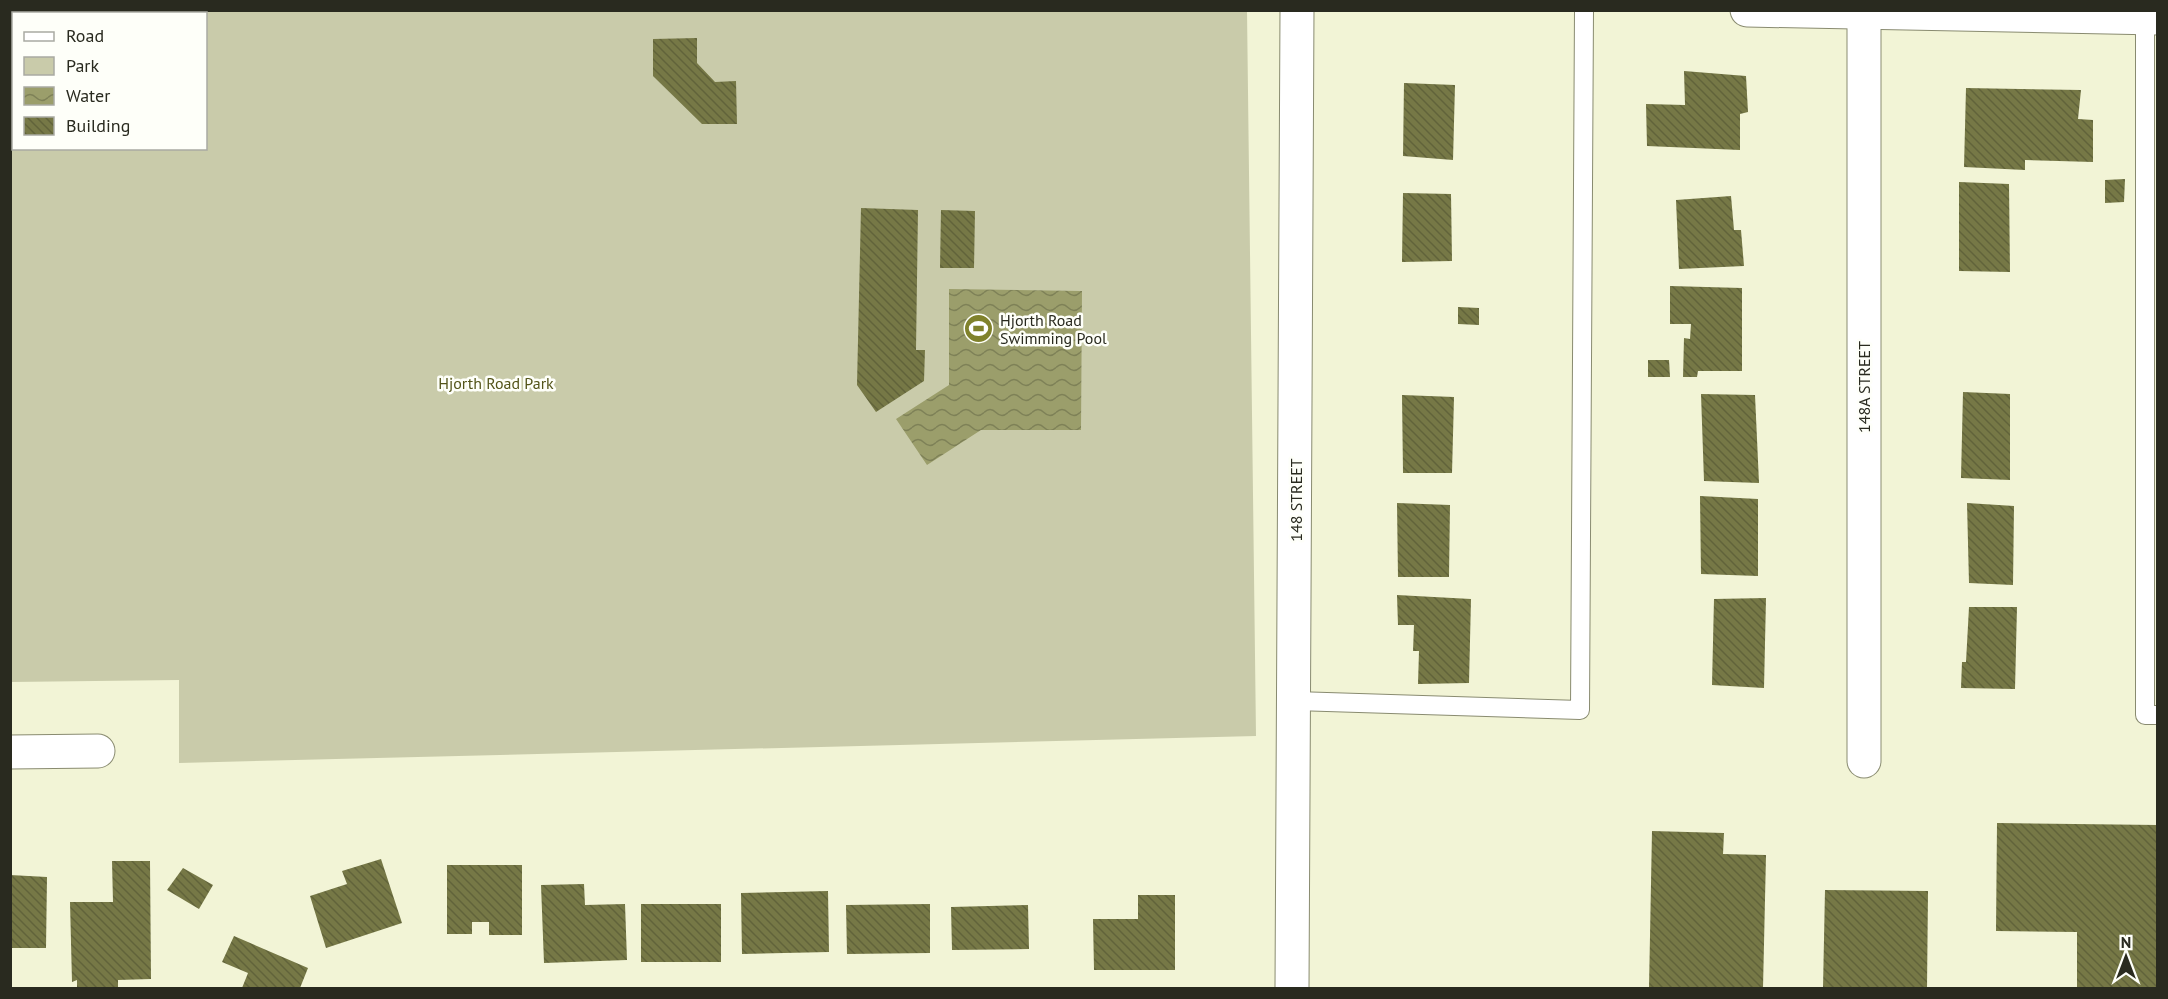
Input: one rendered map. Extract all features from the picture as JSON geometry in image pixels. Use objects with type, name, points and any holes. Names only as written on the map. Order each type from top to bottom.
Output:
[{"type":"street","name":"148 STREET","points":[[1292,988],[1297,10]]},
{"type":"street","points":[[1747,10],[2151,18]]},
{"type":"street","name":"148A STREET","points":[[1864,13],[1864,761]]},
{"type":"street","points":[[10,752],[98,752]]},
{"type":"lane","points":[[1295,701],[1580,710],[1584,10]]},
{"type":"lane","points":[[2151,18],[2145,715],[2157,715]]},
{"type":"green space","name":"Hjorth Road Park","points":[[10,11],[1247,11],[1256,736],[179,763],[179,680],[11,682]]},
{"type":"water","points":[[949,289],[1082,291],[1081,430],[981,430],[927,465],[896,419],[949,385]]},
{"type":"building","points":[[697,38],[697,63],[715,82],[736,81],[737,124],[702,124],[653,76],[653,39]]},
{"type":"building","points":[[1684,71],[1746,76],[1748,112],[1740,114],[1740,150],[1647,146],[1646,104],[1685,105]]},
{"type":"building","points":[[1404,83],[1455,85],[1453,160],[1403,156]]},
{"type":"building","points":[[1966,88],[2081,90],[2078,119],[2093,120],[2093,162],[2025,160],[2025,170],[1964,167]]},
{"type":"building","points":[[2125,179],[2124,202],[2105,203],[2105,180]]},
{"type":"building","points":[[1959,182],[2009,184],[2010,272],[1959,271]]},
{"type":"building","points":[[1403,193],[1451,194],[1452,261],[1402,262]]},
{"type":"building","points":[[1731,196],[1734,230],[1741,230],[1744,266],[1679,269],[1676,200]]},
{"type":"building","points":[[861,208],[918,210],[916,350],[925,350],[924,381],[876,412],[857,385]]},
{"type":"building","points":[[941,210],[975,211],[974,268],[940,268]]},
{"type":"building","points":[[1670,286],[1742,288],[1742,371],[1698,371],[1697,377],[1683,377],[1684,338],[1690,339],[1691,324],[1670,324]]},
{"type":"building","points":[[1458,307],[1479,308],[1479,325],[1458,324]]},
{"type":"building","points":[[1648,360],[1669,360],[1670,377],[1648,377]]},
{"type":"building","points":[[1963,392],[2010,394],[2010,480],[1961,478]]},
{"type":"building","points":[[1701,394],[1755,395],[1759,483],[1704,481]]},
{"type":"building","points":[[1402,395],[1454,397],[1452,473],[1403,473]]},
{"type":"building","points":[[1700,496],[1758,499],[1758,576],[1701,574]]},
{"type":"building","points":[[1397,503],[1450,505],[1449,577],[1398,577]]},
{"type":"building","points":[[1967,503],[2014,506],[2013,585],[1969,583]]},
{"type":"building","points":[[1397,595],[1471,599],[1469,683],[1418,684],[1419,651],[1413,651],[1414,625],[1398,625]]},
{"type":"building","points":[[1766,598],[1764,688],[1712,685],[1714,599]]},
{"type":"building","points":[[1969,607],[2017,607],[2015,689],[1961,688],[1962,662],[1966,662]]},
{"type":"building","points":[[1997,823],[2158,825],[2157,988],[2077,988],[2077,932],[1996,931]]},
{"type":"building","points":[[1652,831],[1724,833],[1723,854],[1766,855],[1763,988],[1649,988]]},
{"type":"building","points":[[381,859],[402,923],[326,948],[310,896],[347,884],[342,871]]},
{"type":"building","points":[[112,861],[150,861],[151,979],[118,980],[118,988],[77,988],[77,980],[72,982],[70,902],[113,902]]},
{"type":"building","points":[[447,865],[522,865],[522,935],[489,935],[489,922],[472,922],[472,934],[447,934]]},
{"type":"building","points":[[183,868],[213,885],[199,909],[167,890]]},
{"type":"building","points":[[10,875],[47,877],[46,948],[10,948]]},
{"type":"building","points":[[584,884],[585,905],[625,904],[627,960],[544,963],[541,885]]},
{"type":"building","points":[[1825,890],[1928,891],[1927,988],[1823,988]]},
{"type":"building","points":[[828,891],[829,952],[742,954],[741,893]]},
{"type":"building","points":[[1138,895],[1175,895],[1175,970],[1094,970],[1093,919],[1138,919]]},
{"type":"building","points":[[641,904],[721,904],[721,962],[641,962]]},
{"type":"building","points":[[930,904],[930,953],[847,954],[846,905]]},
{"type":"building","points":[[1028,905],[1029,949],[952,950],[951,907]]},
{"type":"building","points":[[234,936],[308,968],[300,988],[242,988],[248,973],[222,962]]},
{"type":"place","name":"Hjorth Road Swimming Pool","points":[[979,329]]}]
